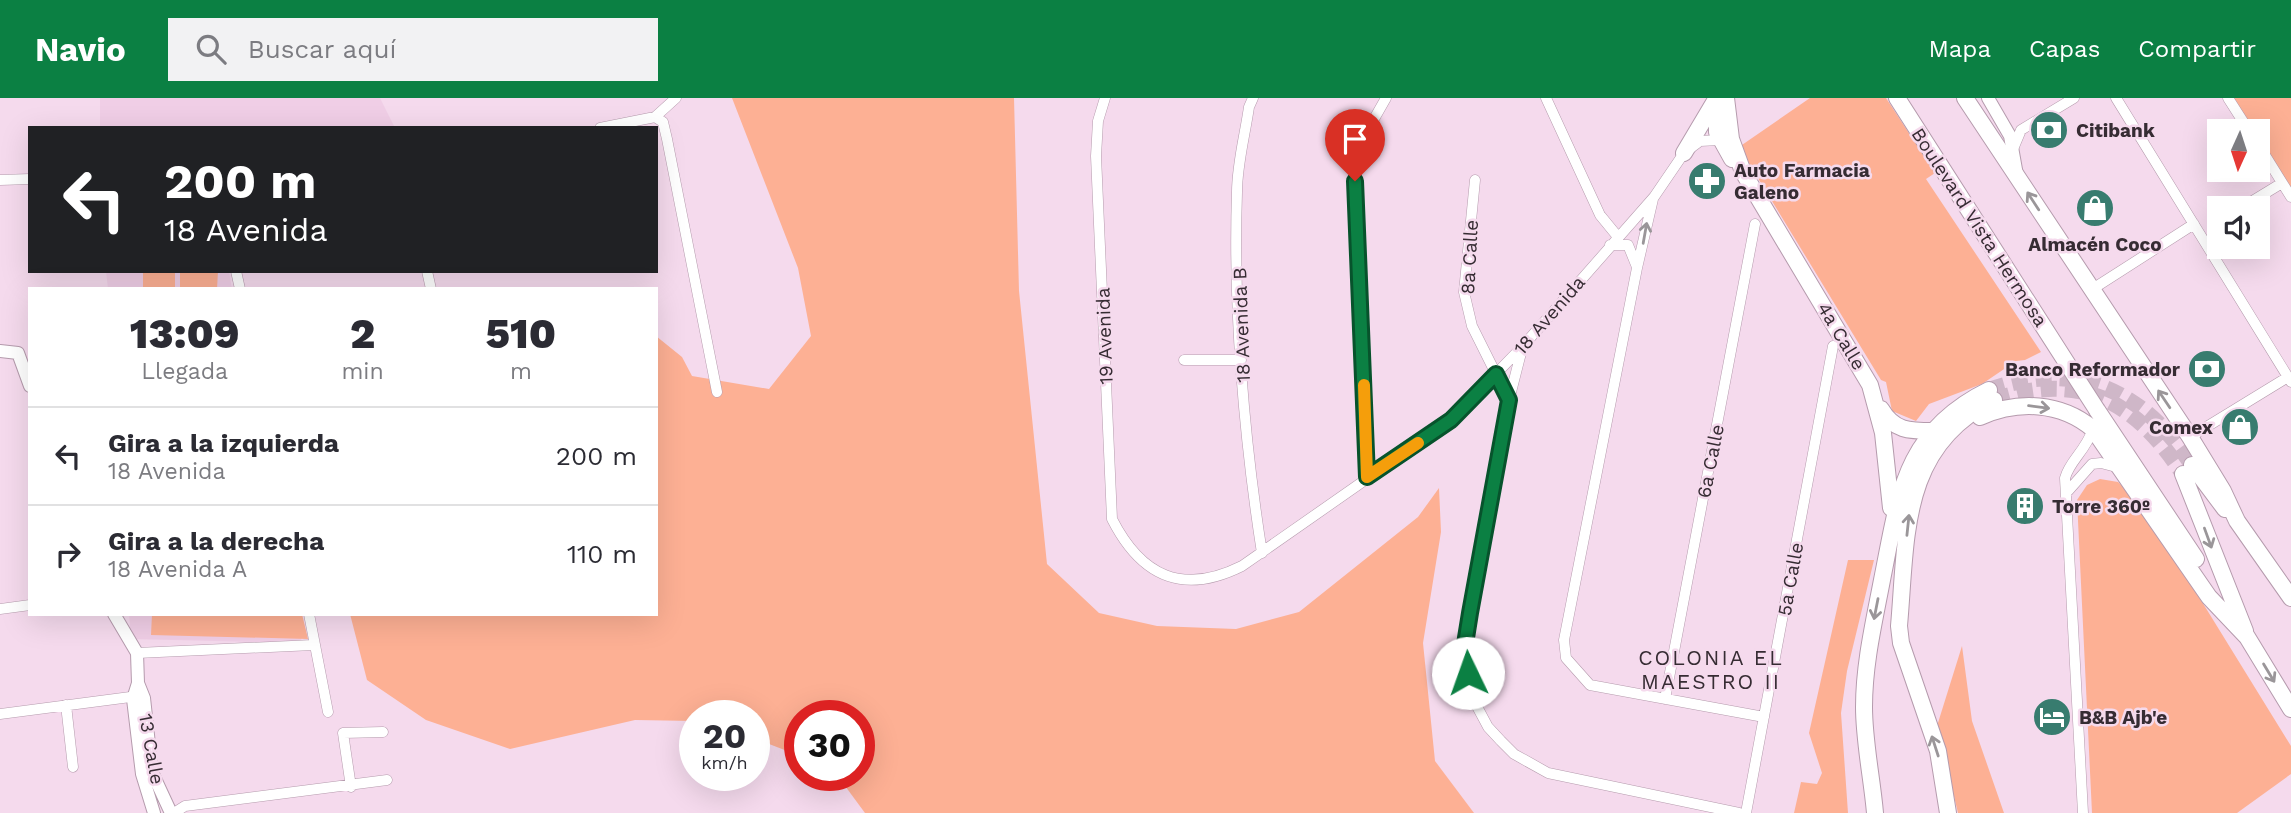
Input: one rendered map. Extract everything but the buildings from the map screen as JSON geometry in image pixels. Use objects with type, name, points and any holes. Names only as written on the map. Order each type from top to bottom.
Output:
[{"type":"main road","points":[[1720,98],[1716,125],[1719,140],[1736,155]]},
{"type":"main road","points":[[1684,153],[1720,98]]},
{"type":"main road","name":"4a Calle","points":[[1720,98],[1743,172]]},
{"type":"main road","name":"Boulevard Vista Hermosa","points":[[1897,98],[2291,709]]},
{"type":"main road","points":[[1966,101],[2190,437],[2223,491],[2236,521]]},
{"type":"main road","name":"4a Calle","points":[[1719,140],[1743,172],[1862,367],[1877,403],[1892,518]]},
{"type":"main road","points":[[1875,813],[1864,686],[1892,518],[1909,465],[1933,431],[1973,398],[1992,395],[1961,418],[1930,455],[1915,488],[1909,516],[1899,626],[1904,657],[1940,759],[1948,813]]},
{"type":"main road","points":[[1877,403],[1890,423],[1898,428],[1933,431]]},
{"type":"main road","points":[[1951,429],[1988,413],[2020,405],[2060,410],[2082,420],[2093,429],[2209,597],[2247,637]]},
{"type":"main road","points":[[2247,637],[2188,470],[2236,521],[2289,592]]},
{"type":"street","points":[[610,126],[655,117],[677,98]]},
{"type":"street","name":"19 Avenida","points":[[1105,98],[1098,121],[1096,156],[1112,519],[1124,543],[1144,564]]},
{"type":"street","name":"18 Avenida B","points":[[1253,98],[1249,107],[1237,190],[1241,360],[1251,487],[1262,553]]},
{"type":"street","points":[[1367,477],[1354,154],[1385,98]]},
{"type":"street","points":[[1546,98],[1600,215],[1618,237]]},
{"type":"street","points":[[1988,98],[2005,125],[2014,149],[2017,175]]},
{"type":"street","points":[[2014,149],[2021,130],[2074,98]]},
{"type":"street","points":[[2116,98],[2289,379],[2190,437]]},
{"type":"street","points":[[2228,98],[2241,119]]},
{"type":"street","points":[[655,117],[663,122],[667,139],[717,392]]},
{"type":"street","points":[[2005,125],[2021,130]]},
{"type":"street","points":[[1684,153],[1700,141],[1719,140]]},
{"type":"street","name":"18 Avenida","points":[[1144,564],[1182,581],[1223,576],[1262,553],[1451,420],[1522,346],[1654,197],[1684,153]]},
{"type":"street","points":[[2270,164],[2291,197]]},
{"type":"street","points":[[0,180],[28,179]]},
{"type":"street","name":"8a Calle","points":[[1475,180],[1464,292],[1472,326],[1509,400]]},
{"type":"street","points":[[2261,196],[2282,183]]},
{"type":"street","points":[[1654,197],[1637,268],[1564,640],[1566,658],[1590,685],[1764,717]]},
{"type":"street","name":"6a Calle","points":[[1665,699],[1755,223]]},
{"type":"street","points":[[2091,290],[2194,224]]},
{"type":"street","points":[[1609,245],[1618,242],[1629,244],[1637,268]]},
{"type":"street","points":[[1522,346],[1509,400],[1465,644],[1473,699],[1488,727],[1514,754],[1548,773],[1739,813]]},
{"type":"street","name":"5a Calle","points":[[1746,813],[1833,346]]},
{"type":"street","points":[[0,351],[14,351],[21,356],[28,379]]},
{"type":"street","points":[[1184,360],[1241,360]]},
{"type":"street","points":[[2083,813],[2068,492],[2065,478],[2067,469],[2084,452],[2093,429]]},
{"type":"street","points":[[2068,492],[2092,464],[2101,463],[2120,468]]},
{"type":"street","points":[[0,609],[28,605]]},
{"type":"street","points":[[115,616],[136,653],[313,645]]},
{"type":"street","points":[[309,616],[328,712]]},
{"type":"street","name":"13 Calle","points":[[136,653],[142,774],[154,813]]},
{"type":"street","points":[[0,714],[138,696]]},
{"type":"street","name":"13 Calle","points":[[138,696],[152,772],[173,813]]},
{"type":"street","points":[[66,705],[73,767]]},
{"type":"street","points":[[351,787],[343,733],[383,732]]},
{"type":"street","points":[[173,813],[185,806],[351,787],[387,780]]},
{"type":"shaded area","points":[[100,98],[380,98],[394,126],[100,126]]},
{"type":"shaded area","points":[[732,98],[1014,98],[1019,291],[1047,564],[1099,613],[1157,626],[1236,629],[1299,612],[1418,517],[1439,488],[1441,532],[1423,643],[1435,761],[1474,813],[865,813],[849,791],[875,791],[875,700],[784,700],[784,750],[770,744],[770,700],[679,700],[679,721],[635,720],[510,749],[426,720],[367,680],[351,616],[658,616],[658,338],[682,357],[692,376],[769,389],[811,336],[798,268]]},
{"type":"shaded area","points":[[1810,98],[1886,98],[1935,173],[1926,179],[2041,352],[2025,360],[2016,361],[1982,384],[1929,404],[1916,421],[1892,411],[1886,382],[1881,380],[1739,147]]},
{"type":"shaded area","points":[[2230,98],[2291,98],[2291,192],[2270,159],[2270,119],[2244,119]]},
{"type":"shaded area","points":[[106,273],[229,273],[232,287],[108,287]]},
{"type":"shaded area","points":[[143,273],[175,273],[175,287],[143,287]]},
{"type":"shaded area","points":[[180,273],[218,273],[217,287],[180,287]]},
{"type":"shaded area","points":[[2100,479],[2118,482],[2130,493],[2199,597],[2291,746],[2291,774],[2237,813],[2092,813],[2077,500],[2087,485]]},
{"type":"shaded area","points":[[1848,560],[1874,560],[1847,671],[1841,713],[1848,813],[1794,813],[1801,782],[1817,784],[1822,773],[1809,733]]},
{"type":"shaded area","points":[[129,616],[296,616],[302,643],[131,639]]},
{"type":"shaded area","points":[[152,616],[302,616],[308,639],[151,635]]},
{"type":"shaded area","points":[[1962,646],[1972,721],[2004,813],[1958,813],[1937,726]]},
{"type":"tunnel","points":[[1989,390],[2021,381],[2051,378],[2079,380],[2105,388],[2129,400],[2152,417],[2192,465]]},
{"type":"tunnel","points":[[1994,400],[2025,392],[2054,389],[2080,391],[2104,399],[2146,428],[2183,474]]},
{"type":"slow traffic","points":[[1364,385],[1367,477],[1418,443]]},
{"type":"place","name":"Citibank","points":[[2049,130]]},
{"type":"place","name":"Auto Farmacia Galeno","points":[[1707,181]]},
{"type":"place","name":"Almacén Coco","points":[[2095,208]]},
{"type":"place","name":"Banco Reformador","points":[[2207,369]]},
{"type":"place","name":"Comex","points":[[2240,427]]},
{"type":"place","name":"Torre 360º","points":[[2025,506]]},
{"type":"place","name":"B&B Ajb'e","points":[[2052,717]]},
{"type":"district","name":"COLONIA EL MAESTRO II","points":[[1711,670]]},
{"type":"route","points":[[1355,181],[1367,477],[1451,420],[1496,374],[1509,400],[1465,644],[1468,673]]}]
